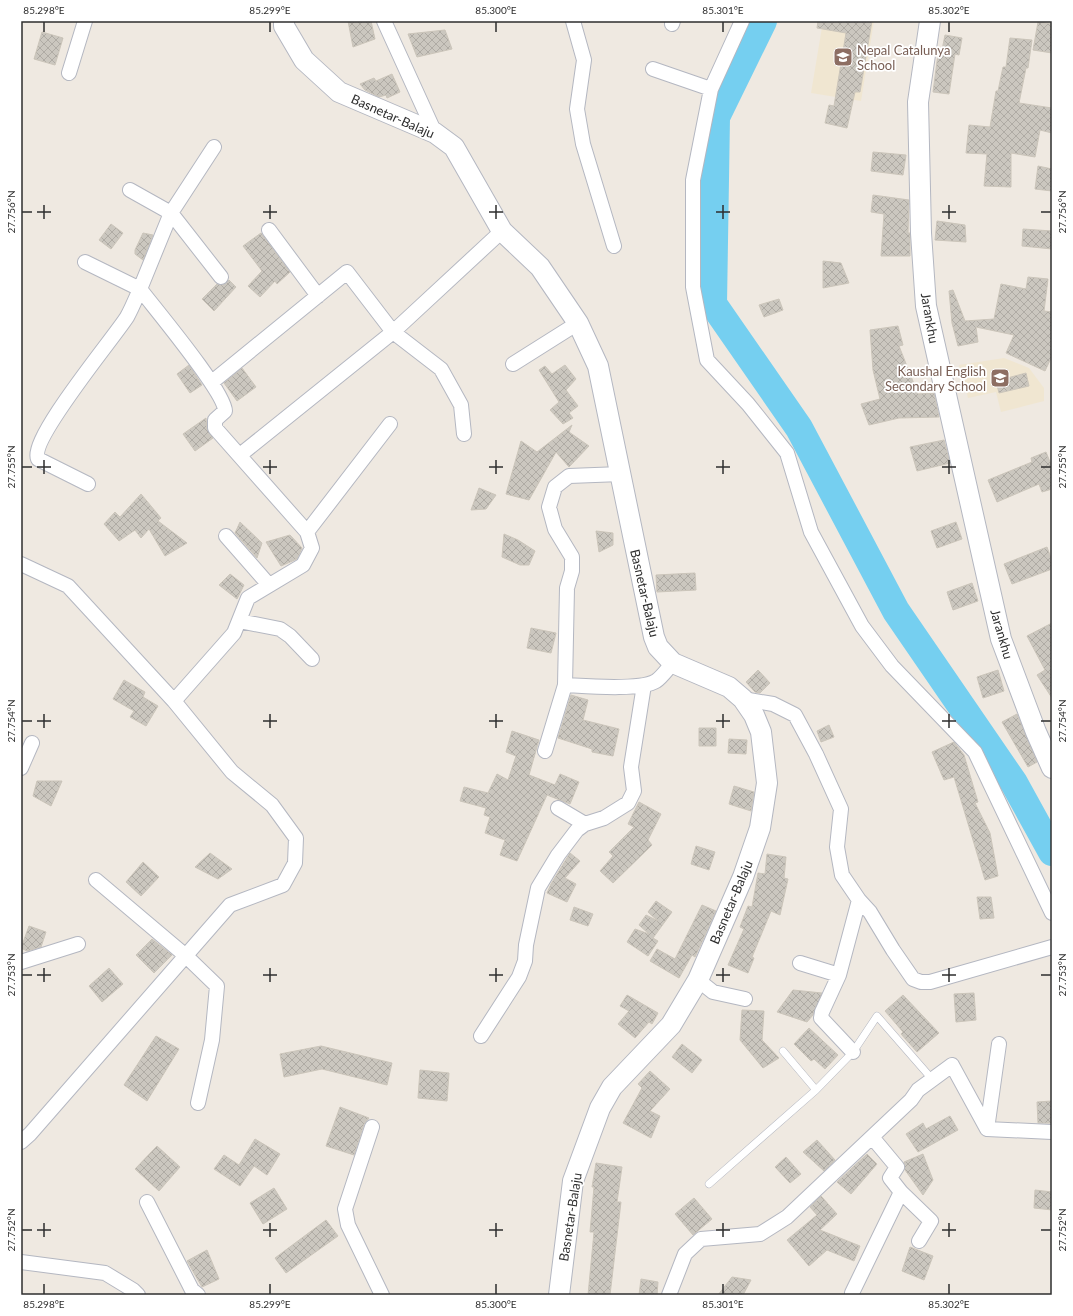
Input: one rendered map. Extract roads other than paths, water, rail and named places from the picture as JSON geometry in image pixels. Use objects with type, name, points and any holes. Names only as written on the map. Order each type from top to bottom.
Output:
[{"type":"street","points":[[68,73],[85,21]]},
{"type":"street","name":"Basnetar-Balaju","points":[[284,21],[284,26],[304,60],[339,92],[435,133],[454,148],[502,231],[540,267],[578,323],[598,366],[621,474],[631,532],[654,637],[658,647],[673,663],[729,687],[743,699],[754,715],[761,732],[767,783],[760,828],[743,877],[698,980],[671,1025],[612,1087],[600,1108],[573,1181],[559,1295]]},
{"type":"street","points":[[384,21],[435,133]]},
{"type":"street","points":[[573,21],[584,60],[576,109],[583,144],[614,246]]},
{"type":"street","points":[[742,21],[711,89],[693,180],[693,287],[707,360],[748,404],[787,453],[811,532],[862,626],[892,666],[975,752],[1052,913]]},
{"type":"street","name":"Jarankhu","points":[[930,21],[918,102],[921,233],[926,306],[1001,639],[1036,732],[1052,768]]},
{"type":"street","points":[[653,69],[711,89]]},
{"type":"street","points":[[88,484],[38,459],[38,450],[53,418],[127,316],[172,213],[214,147]]},
{"type":"street","points":[[130,190],[172,213],[221,277]]},
{"type":"street","points":[[269,230],[318,296]]},
{"type":"street","points":[[240,456],[393,332],[502,231]]},
{"type":"street","points":[[85,262],[140,289],[212,382],[225,406],[225,411],[215,420],[215,428],[307,532],[312,548],[303,565],[248,598],[234,633],[174,701]]},
{"type":"street","points":[[212,382],[347,272],[393,332],[441,369],[461,405],[464,434]]},
{"type":"street","points":[[513,364],[578,323]]},
{"type":"street","points":[[307,532],[390,424]]},
{"type":"street","points":[[545,751],[565,685],[567,588],[572,571],[572,557],[555,529],[549,507],[555,486],[569,476],[621,474]]},
{"type":"street","points":[[226,536],[269,585]]},
{"type":"street","points":[[21,564],[68,586],[174,701],[232,772],[272,805],[296,838],[295,864],[284,885],[230,905],[186,956],[24,1135]]},
{"type":"street","points":[[239,621],[280,629],[290,636],[312,659]]},
{"type":"street","points":[[565,685],[621,687],[644,685],[656,681],[673,663]]},
{"type":"street","points":[[481,1036],[519,977],[525,961],[526,945],[538,888],[558,855],[576,830],[585,824],[604,818],[628,803],[634,792],[632,767],[644,685]]},
{"type":"street","points":[[743,699],[773,704],[795,715],[816,754],[841,809],[837,847],[842,875],[859,900],[870,912],[913,979],[921,982],[930,982],[1052,947]]},
{"type":"street","points":[[21,768],[32,743]]},
{"type":"street","points":[[558,808],[585,824]]},
{"type":"street","points":[[96,880],[186,956],[217,986],[212,1040],[198,1103]]},
{"type":"street","points":[[853,1052],[821,1018],[822,1012],[839,975],[859,900]]},
{"type":"street","points":[[21,962],[78,944]]},
{"type":"street","points":[[800,963],[839,975]]},
{"type":"street","points":[[698,980],[713,992],[745,999]]},
{"type":"street","points":[[987,1129],[999,1044]]},
{"type":"street","points":[[669,1295],[685,1254],[701,1239],[760,1234],[787,1217],[932,1079],[952,1065],[987,1129]]},
{"type":"street","points":[[372,1127],[346,1209],[348,1225],[382,1295]]},
{"type":"street","points":[[987,1129],[1052,1132]]},
{"type":"street","points":[[872,1137],[897,1167],[890,1178],[901,1192],[931,1220],[919,1241]]},
{"type":"street","points":[[852,1293],[901,1192]]},
{"type":"street","points":[[147,1202],[192,1290],[198,1295]]},
{"type":"street","points":[[21,1262],[105,1273],[133,1290],[138,1295]]},
{"type":"lane","points":[[709,1184],[816,1090],[853,1052],[877,1016],[932,1079]]},
{"type":"lane","points":[[783,1051],[816,1090]]},
{"type":"waterway","points":[[763,21],[716,117],[713,304],[799,428],[896,611],[1014,783],[1052,852]]},
{"type":"place","name":"Nepal Catalunya School","points":[[843,57]]},
{"type":"place","name":"Kaushal English Secondary School","points":[[1000,378]]}]
